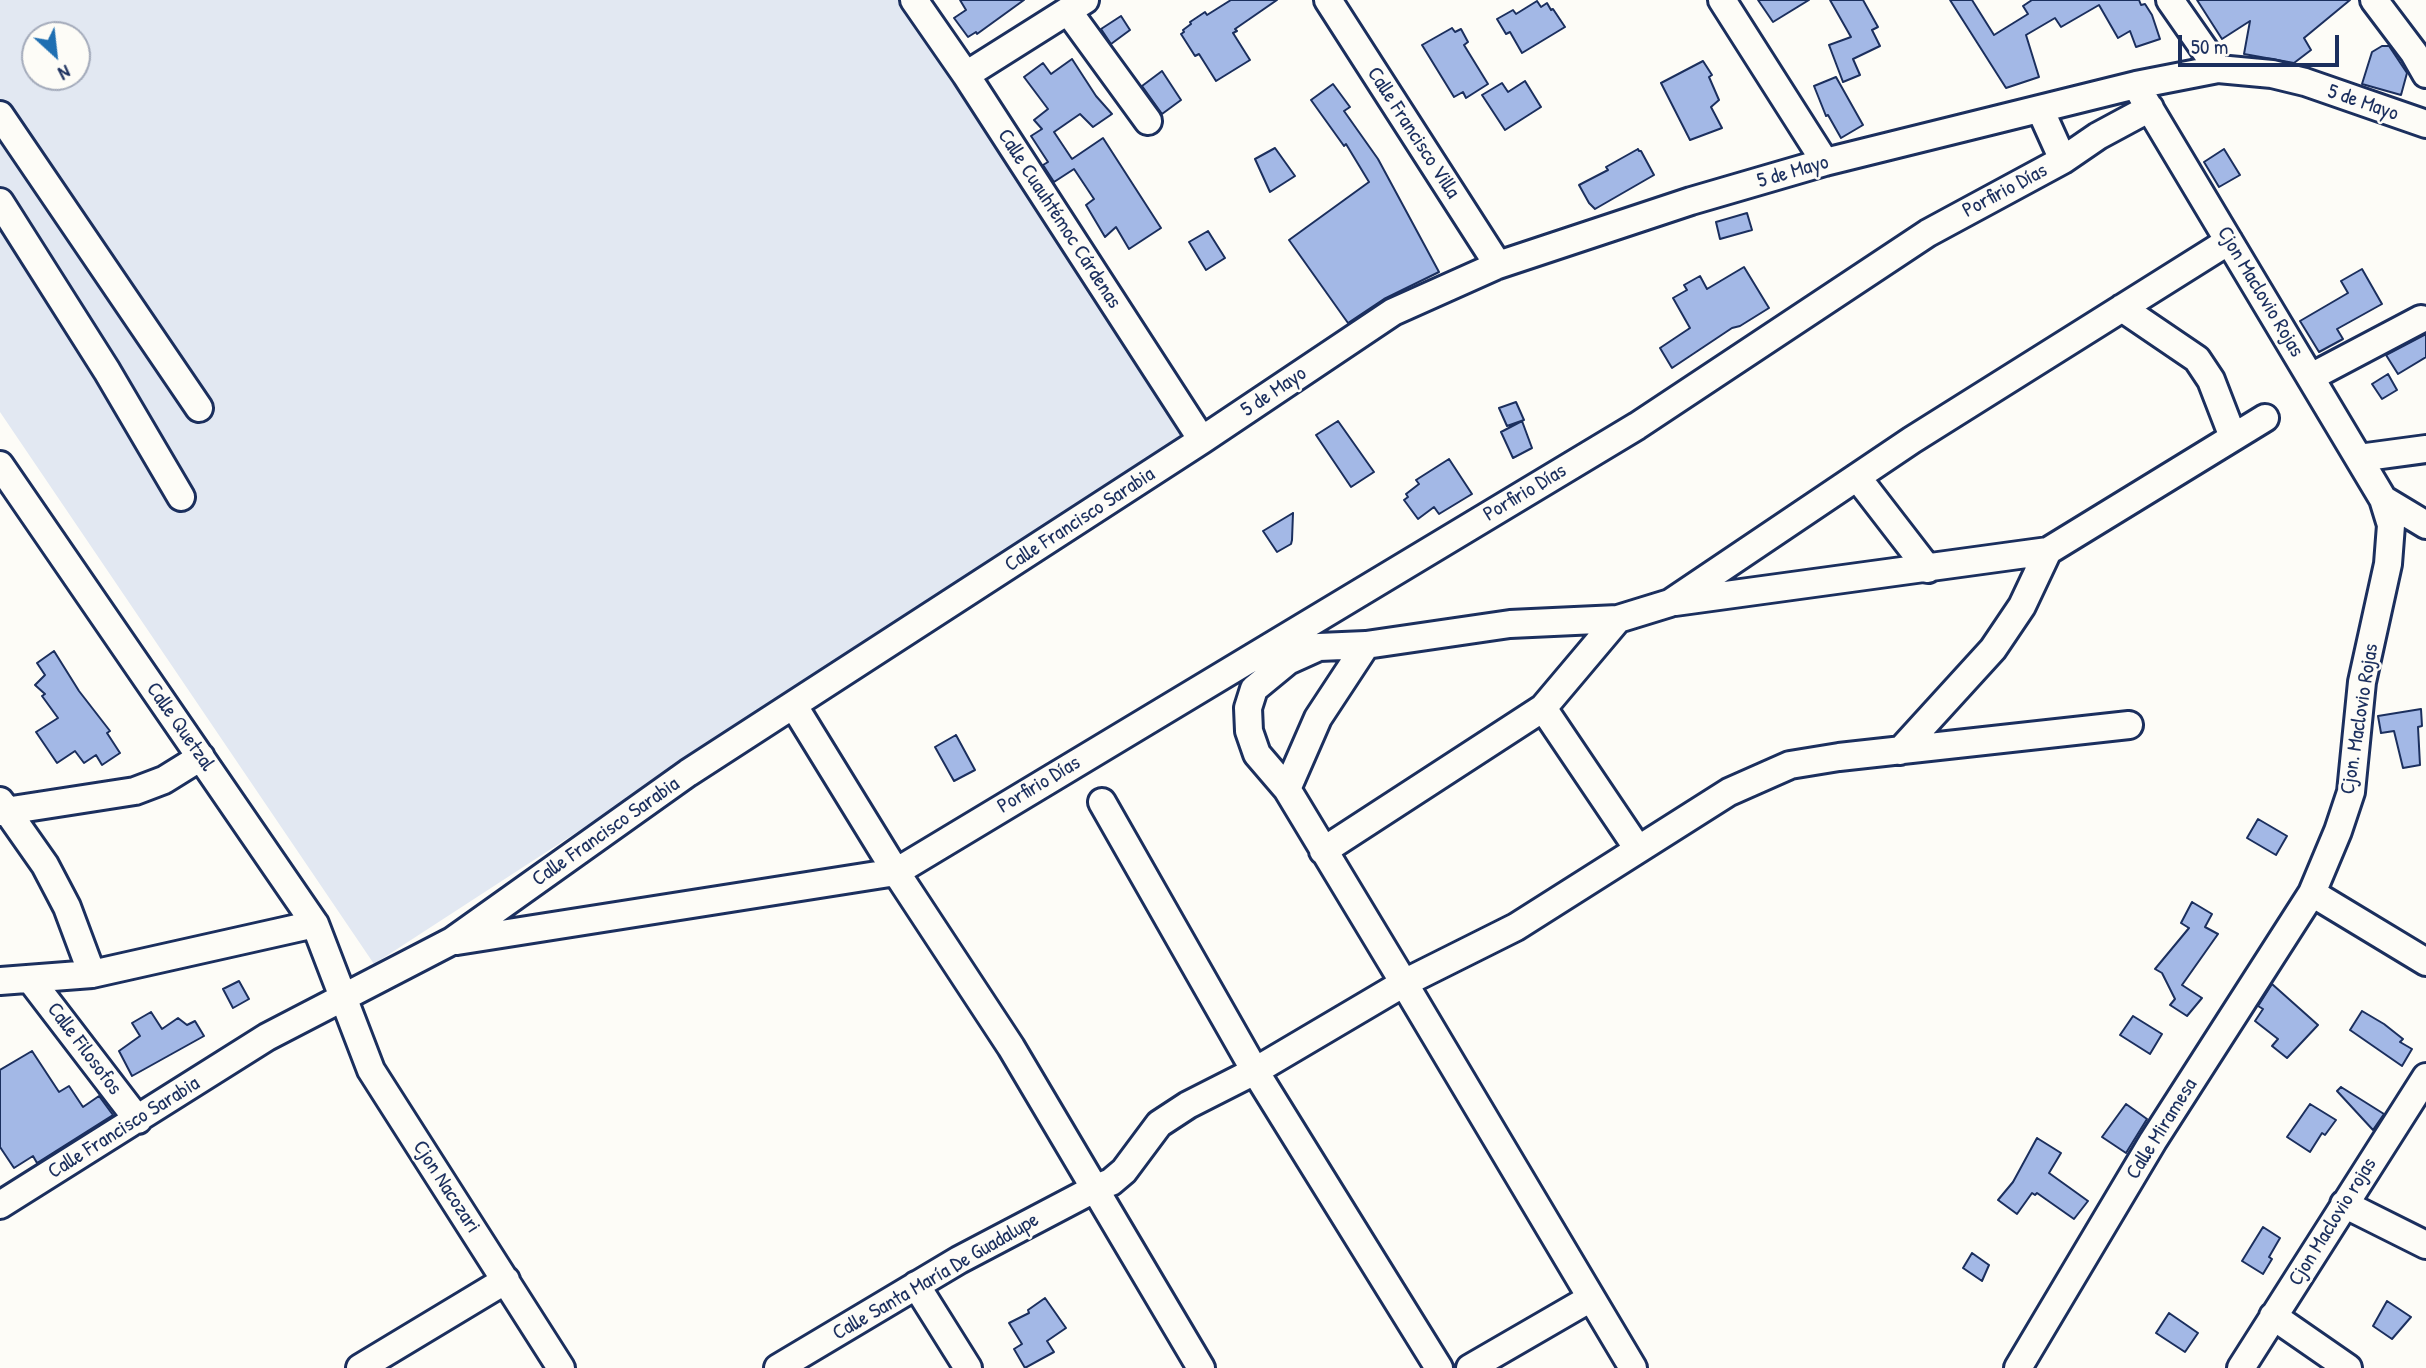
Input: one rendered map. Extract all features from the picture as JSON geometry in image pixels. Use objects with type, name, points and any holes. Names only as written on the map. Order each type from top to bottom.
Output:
[{"type":"street","name":"Calle Cuauhtémoc Cárdenas","points":[[914,0],[966,75],[1202,440]]},
{"type":"street","name":"Calle Francisco Villa","points":[[1328,0],[1498,265]]},
{"type":"street","points":[[1722,0],[1825,163]]},
{"type":"street","points":[[2170,0],[2218,69]]},
{"type":"street","points":[[2374,0],[2414,53],[2426,74]]},
{"type":"street","points":[[966,75],[1077,5],[1148,121]]},
{"type":"street","name":"5 de Mayo","points":[[1202,440],[1393,312],[1498,265],[1691,201],[1825,163],[2136,85],[2218,69],[2272,74],[2305,82],[2426,124]]},
{"type":"street","name":"Cjon Maclovio Rojas","points":[[2136,85],[2383,499]]},
{"type":"street","name":"Porfirio Días","points":[[896,872],[1637,425],[1928,233],[2063,160],[2098,136],[2150,108]]},
{"type":"street","points":[[2040,109],[2063,160]]},
{"type":"street","points":[[0,115],[199,408]]},
{"type":"street","points":[[0,202],[107,371],[181,497]]},
{"type":"street","points":[[1670,603],[1857,477],[2229,241]]},
{"type":"street","points":[[2122,308],[2197,359],[2211,380],[2234,437]]},
{"type":"street","points":[[2311,377],[2421,319]]},
{"type":"street","points":[[1633,1368],[1411,979],[1323,851],[1287,789],[1257,754],[1249,731],[1248,708],[1254,689],[1288,661],[1319,647],[1366,645],[1510,624],[1618,619],[1670,603],[2048,551],[2265,418]]},
{"type":"street","name":"Calle Francisco Sarabia","points":[[0,1205],[267,1037],[452,941],[688,774],[1202,440]]},
{"type":"street","points":[[2359,458],[2426,449]]},
{"type":"street","name":"Calle Quetzal","points":[[0,465],[11,504],[201,757],[315,924],[344,999]]},
{"type":"street","points":[[1857,477],[1928,569]]},
{"type":"street","points":[[2383,499],[2426,525]]},
{"type":"street","name":"Cjon. Maclovio Rojas","points":[[2312,894],[2351,792],[2362,682],[2388,564],[2391,525],[2383,499]]},
{"type":"street","points":[[1900,751],[1993,649],[2022,606],[2048,551]]},
{"type":"street","points":[[1323,851],[1543,708],[1618,619]]},
{"type":"street","points":[[1287,789],[1318,718],[1366,645]]},
{"type":"street","points":[[794,706],[896,872],[1012,1047],[1201,1368]]},
{"type":"street","points":[[1543,708],[1638,849]]},
{"type":"street","points":[[1411,979],[1517,927],[1729,792],[1790,765],[1839,757],[2129,725]]},
{"type":"street","points":[[92,974],[67,906],[45,865],[2,808],[135,791],[164,780],[201,757]]},
{"type":"street","points":[[1102,802],[1255,1071],[1439,1368]]},
{"type":"street","points":[[452,941],[896,872]]},
{"type":"street","points":[[2312,894],[2426,962]]},
{"type":"street","name":"Calle Miramesa","points":[[2018,1368],[2152,1141],[2312,894]]},
{"type":"street","points":[[0,981],[92,974],[315,924]]},
{"type":"street","name":"Calle Filosofos","points":[[30,979],[138,1120]]},
{"type":"street","name":"Calle Santa María De Guadalupe","points":[[778,1368],[916,1285],[1111,1182],[1124,1171],[1159,1124],[1188,1104],[1255,1071],[1411,979]]},
{"type":"street","name":"Cjon Nacozari","points":[[344,999],[371,1070],[561,1368]]},
{"type":"street","name":"Cjon Maclovio rojas","points":[[2241,1368],[2426,1077]]},
{"type":"street","points":[[2344,1204],[2426,1245]]},
{"type":"street","points":[[360,1368],[506,1280]]},
{"type":"street","points":[[916,1285],[968,1368]]},
{"type":"street","points":[[1471,1368],[1591,1298]]},
{"type":"street","points":[[2273,1316],[2348,1368]]},
{"type":"shaded area","points":[[0,0],[900,0],[1188,435],[374,964],[0,412]]},
{"type":"building","points":[[960,0],[1024,0],[977,34],[976,32],[968,37],[954,18],[966,10]]},
{"type":"building","points":[[1231,0],[1277,0],[1235,29],[1237,31],[1233,33],[1250,60],[1216,81],[1199,54],[1195,56],[1181,34],[1190,22]]},
{"type":"building","points":[[1758,0],[1809,0],[1773,22]]},
{"type":"building","points":[[1830,0],[1863,0],[1878,27],[1872,30],[1880,46],[1853,59],[1860,75],[1843,82],[1829,45],[1851,37]]},
{"type":"building","points":[[1950,0],[1972,0],[1994,35],[2028,14],[2023,6],[2032,0],[2139,0],[2152,15],[2160,39],[2136,47],[2130,31],[2118,38],[2099,5],[2061,27],[2055,18],[2026,35],[2039,77],[2006,88]]},
{"type":"building","points":[[2197,0],[2350,0],[2304,38],[2311,50],[2294,63],[2244,54],[2250,21],[2222,39]]},
{"type":"building","points":[[1537,1],[1541,7],[1547,3],[1565,27],[1522,53],[1510,32],[1506,34],[1497,19],[1513,10],[1516,14]]},
{"type":"building","points":[[1121,16],[1130,30],[1111,44],[1101,29]]},
{"type":"building","points":[[1452,28],[1455,32],[1461,29],[1468,42],[1464,45],[1488,84],[1466,98],[1463,92],[1454,97],[1422,45]]},
{"type":"building","points":[[2382,46],[2389,46],[2407,73],[2401,95],[2362,84],[2372,52]]},
{"type":"building","points":[[1072,59],[1096,96],[1112,114],[1093,127],[1080,114],[1054,132],[1072,159],[1103,138],[1161,228],[1129,249],[1116,227],[1105,237],[1086,205],[1094,199],[1074,169],[1054,182],[1043,165],[1048,162],[1031,136],[1042,129],[1034,120],[1048,109],[1024,77],[1043,63],[1051,74]]},
{"type":"building","points":[[1703,61],[1712,75],[1709,77],[1719,100],[1711,107],[1722,128],[1690,140],[1661,83]]},
{"type":"building","points":[[1162,71],[1181,100],[1162,114],[1142,86]]},
{"type":"building","points":[[1836,77],[1863,125],[1841,138],[1828,115],[1826,116],[1814,86]]},
{"type":"building","points":[[1525,81],[1541,107],[1505,130],[1482,95],[1502,83],[1508,92]]},
{"type":"building","points":[[1333,84],[1350,107],[1344,111],[1378,159],[1439,272],[1384,299],[1348,323],[1289,240],[1369,182],[1346,144],[1344,146],[1311,100]]},
{"type":"building","points":[[1275,148],[1295,176],[1270,192],[1255,159]]},
{"type":"building","points":[[1638,149],[1654,175],[1595,209],[1579,185],[1608,170],[1606,167]]},
{"type":"building","points":[[2224,149],[2240,175],[2219,187],[2204,162]]},
{"type":"building","points":[[1747,213],[1752,230],[1720,239],[1716,222]]},
{"type":"building","points":[[1208,231],[1225,258],[1206,270],[1189,242]]},
{"type":"building","points":[[1744,267],[1769,308],[1732,328],[1672,368],[1660,348],[1690,328],[1673,298],[1687,290],[1684,285],[1700,276],[1707,289]]},
{"type":"building","points":[[2362,269],[2382,304],[2337,329],[2343,339],[2319,352],[2300,321],[2348,293],[2341,281]]},
{"type":"building","points":[[2426,334],[2426,357],[2398,374],[2386,355]]},
{"type":"building","points":[[2388,374],[2397,390],[2382,399],[2372,384]]},
{"type":"building","points":[[1516,402],[1524,420],[1507,426],[1499,408]]},
{"type":"building","points":[[1338,421],[1374,472],[1351,487],[1316,435]]},
{"type":"building","points":[[1522,421],[1532,448],[1513,458],[1501,432]]},
{"type":"building","points":[[1449,459],[1472,494],[1439,514],[1434,507],[1418,519],[1404,500],[1408,497],[1406,494],[1419,484],[1416,480]]},
{"type":"building","points":[[1293,513],[1291,544],[1277,552],[1263,531]]},
{"type":"building","points":[[54,651],[79,691],[110,731],[107,733],[120,753],[102,765],[96,755],[84,763],[75,751],[57,763],[36,732],[58,718],[42,696],[45,694],[35,685],[45,675],[37,663]]},
{"type":"building","points":[[2421,709],[2422,726],[2418,727],[2420,765],[2403,768],[2394,731],[2381,733],[2378,716]]},
{"type":"building","points":[[956,735],[975,770],[954,781],[935,747]]},
{"type":"building","points":[[2258,819],[2287,836],[2276,855],[2247,838]]},
{"type":"building","points":[[2192,902],[2212,914],[2205,927],[2218,934],[2182,985],[2202,998],[2187,1016],[2170,1005],[2175,999],[2162,973],[2155,969],[2189,928],[2181,923]]},
{"type":"building","points":[[239,981],[249,999],[233,1008],[223,989]]},
{"type":"building","points":[[2272,984],[2318,1025],[2287,1058],[2272,1046],[2278,1039],[2255,1021],[2263,1009],[2258,1006]]},
{"type":"building","points":[[2362,1011],[2384,1024],[2403,1039],[2400,1042],[2412,1049],[2402,1066],[2350,1030]]},
{"type":"building","points":[[151,1012],[162,1029],[178,1018],[187,1025],[195,1021],[204,1036],[132,1076],[119,1051],[140,1036],[132,1023]]},
{"type":"building","points":[[2133,1016],[2162,1034],[2150,1054],[2120,1035]]},
{"type":"building","points":[[32,1051],[59,1092],[69,1086],[83,1107],[99,1096],[113,1115],[37,1163],[33,1156],[14,1168],[0,1147],[0,1070]]},
{"type":"building","points":[[2341,1087],[2384,1114],[2373,1130],[2337,1091]]},
{"type":"building","points":[[2126,1104],[2147,1119],[2126,1153],[2102,1137]]},
{"type":"building","points":[[2310,1104],[2336,1120],[2325,1135],[2322,1133],[2310,1152],[2287,1137]]},
{"type":"building","points":[[2037,1138],[2061,1153],[2049,1173],[2088,1201],[2074,1219],[2037,1193],[2032,1193],[2017,1214],[1998,1200],[2013,1182]]},
{"type":"building","points":[[2263,1227],[2280,1238],[2263,1274],[2242,1261]]},
{"type":"building","points":[[1972,1253],[1989,1265],[1982,1281],[1963,1268]]},
{"type":"building","points":[[1045,1298],[1066,1328],[1047,1341],[1054,1352],[1025,1368],[1014,1349],[1022,1344],[1009,1323],[1029,1313],[1028,1310]]},
{"type":"building","points":[[2387,1301],[2411,1317],[2392,1339],[2373,1326]]},
{"type":"building","points":[[2169,1313],[2198,1333],[2185,1352],[2156,1333]]}]
